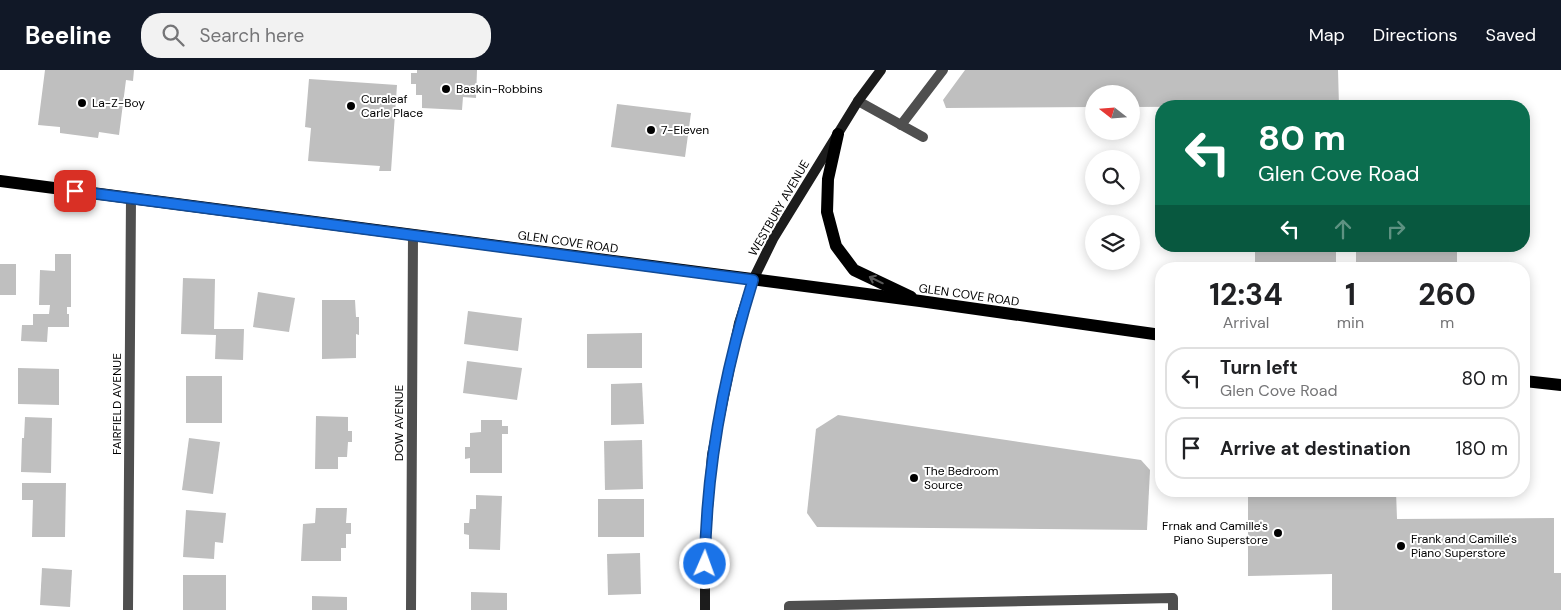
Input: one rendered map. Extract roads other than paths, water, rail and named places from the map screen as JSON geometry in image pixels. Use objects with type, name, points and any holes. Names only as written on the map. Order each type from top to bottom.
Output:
[{"type":"main road","name":"WESTBURY AVENUE","points":[[705,610],[705,548],[712,455],[739,323],[753,280],[773,239],[858,101],[881,70]]},
{"type":"main road","points":[[838,134],[828,179],[827,212],[836,246],[854,270],[920,301]]},
{"type":"main road","name":"GLEN COVE ROAD","points":[[0,181],[920,301],[1155,334]]},
{"type":"main road","points":[[1530,382],[1561,385]]},
{"type":"street","points":[[901,125],[943,70]]},
{"type":"street","points":[[858,101],[923,137]]},
{"type":"street","name":"FAIRFIELD AVENUE","points":[[128,610],[130,198]]},
{"type":"street","name":"DOW AVENUE","points":[[411,610],[413,235]]},
{"type":"street","points":[[789,610],[789,606],[1173,598],[1174,610]]},
{"type":"place","name":"Baskin-Robbins","points":[[446,89]]},
{"type":"place","name":"La-Z-Boy","points":[[82,103]]},
{"type":"place","name":"Curaleaf Carle Place","points":[[351,106]]},
{"type":"place","name":"7-Eleven","points":[[651,130]]},
{"type":"place","name":"The Bedroom Source","points":[[914,478]]},
{"type":"place","name":"Frnak and Camille's Piano Superstore","points":[[1278,533]]},
{"type":"place","name":"Frank and Camille's Piano Superstore","points":[[1401,546]]}]
